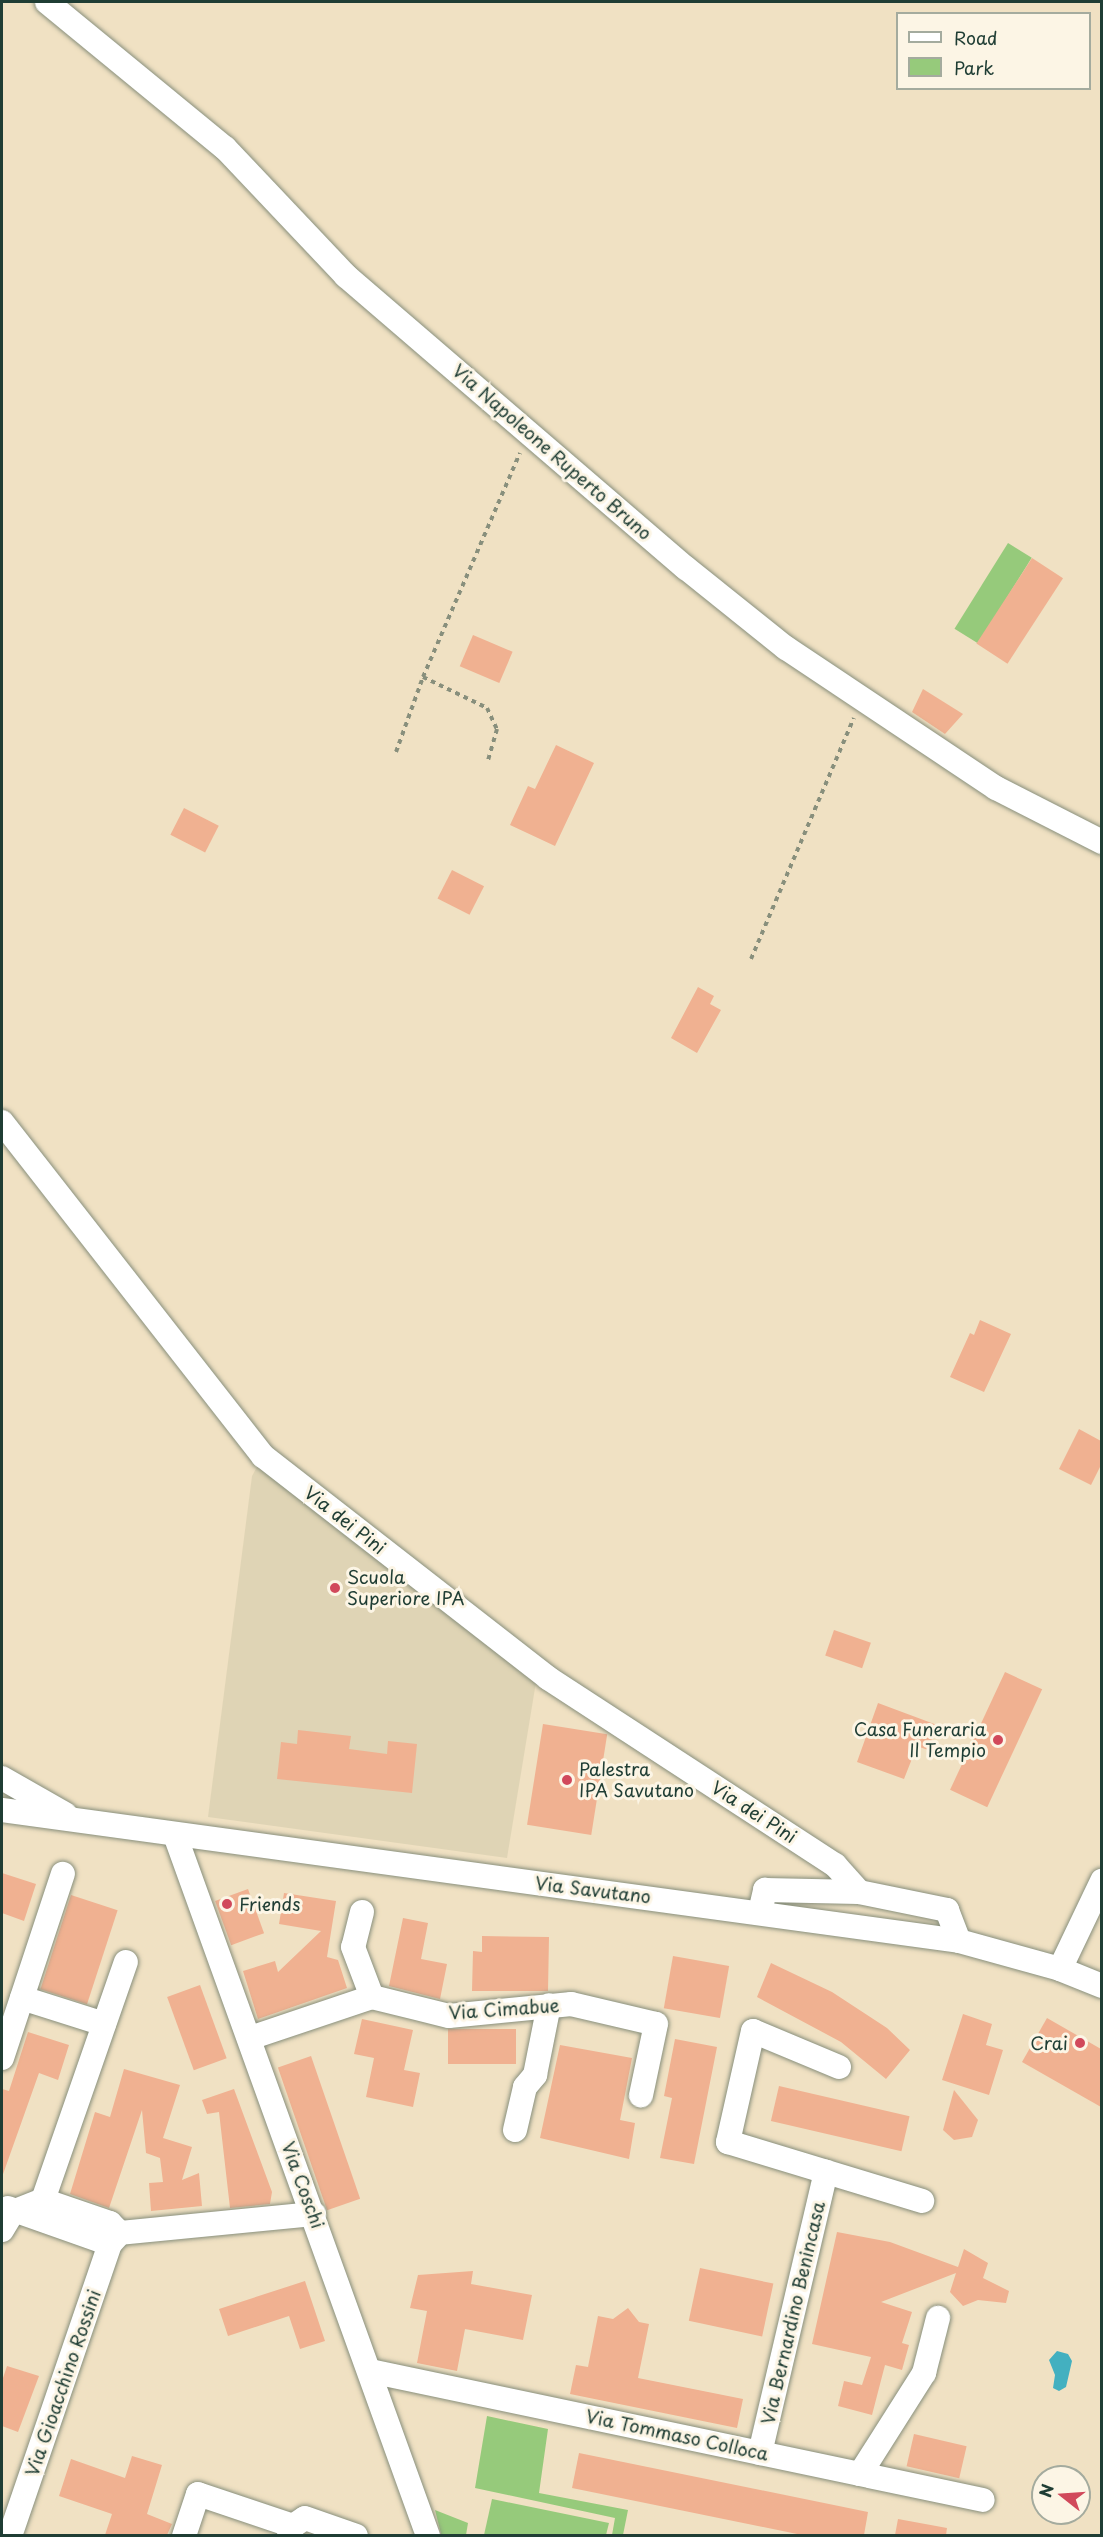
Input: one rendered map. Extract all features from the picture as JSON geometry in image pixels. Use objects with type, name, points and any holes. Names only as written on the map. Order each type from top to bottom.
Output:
[{"type":"street","name":"Via Napoleone Ruperto Bruno","points":[[47,2],[198,124],[346,276],[686,568],[786,648],[861,700],[954,756],[959,764],[996,788],[1101,842]]},
{"type":"street","name":"Via dei Pini","points":[[2,1122],[263,1456],[548,1678],[835,1865],[859,1892]]},
{"type":"street","points":[[2,1778],[78,1821]]},
{"type":"street","name":"Via Savutano","points":[[2,1810],[959,1941],[1060,1969],[1101,1986]]},
{"type":"street","name":"Via Coschi","points":[[175,1835],[314,2214],[428,2535]]},
{"type":"street","points":[[2,2058],[63,1874]]},
{"type":"street","points":[[1060,1969],[1101,1881]]},
{"type":"street","points":[[760,1912],[765,1890],[859,1892],[947,1910],[959,1941]]},
{"type":"street","points":[[250,2038],[372,1997],[353,1947],[362,1912]]},
{"type":"street","points":[[43,2200],[126,1962]]},
{"type":"street","name":"Via Cimabue","points":[[372,1997],[449,2016],[571,2004],[656,2024],[641,2095]]},
{"type":"street","points":[[22,1998],[104,2024]]},
{"type":"street","points":[[515,2130],[525,2087],[535,2075],[549,2005]]},
{"type":"street","points":[[839,2067],[753,2031],[728,2142],[922,2201]]},
{"type":"street","name":"Via Bernardino Benincasa","points":[[760,2453],[826,2172]]},
{"type":"street","points":[[5,2215],[43,2200],[110,2223],[115,2238]]},
{"type":"street","points":[[5,2215],[115,2238],[314,2214]]},
{"type":"street","name":"Via Gioacchino Rossini","points":[[10,2535],[115,2238]]},
{"type":"street","points":[[860,2474],[881,2446],[924,2373],[938,2318]]},
{"type":"street","name":"Via Tommaso Colloca","points":[[370,2371],[983,2500]]},
{"type":"street","points":[[184,2535],[198,2494],[291,2531],[305,2518],[356,2535]]},
{"type":"path","points":[[396,752],[423,677],[529,433]]},
{"type":"path","points":[[423,677],[487,708],[497,729],[488,761]]},
{"type":"path","points":[[751,959],[861,700]]},
{"type":"shaded area","name":"Scuola Superiore IPA","points":[[263,1456],[538,1670],[507,1858],[208,1817],[252,1476]]},
{"type":"green space","points":[[1008,543],[1032,558],[978,643],[954,629]]},
{"type":"green space","points":[[487,2416],[548,2429],[539,2493],[628,2510],[623,2535],[612,2535],[615,2518],[475,2488]]},
{"type":"green space","points":[[492,2499],[609,2523],[606,2535],[484,2535]]},
{"type":"green space","points":[[435,2510],[468,2523],[466,2535],[441,2534]]},
{"type":"water","points":[[1057,2351],[1068,2354],[1072,2361],[1066,2387],[1059,2391],[1053,2388],[1055,2375],[1049,2360]]},
{"type":"building","points":[[1032,558],[1063,578],[1007,664],[976,644]]},
{"type":"building","points":[[473,635],[513,652],[499,683],[460,666]]},
{"type":"building","points":[[923,689],[963,714],[945,734],[912,712]]},
{"type":"building","points":[[556,745],[594,763],[555,846],[510,825],[528,786],[535,789]]},
{"type":"building","points":[[184,808],[219,826],[205,852],[170,835]]},
{"type":"building","points":[[452,870],[484,886],[470,915],[437,899]]},
{"type":"building","points":[[698,987],[714,996],[710,1004],[721,1010],[697,1053],[671,1038]]},
{"type":"building","points":[[980,1320],[1011,1334],[984,1392],[950,1377],[970,1333],[974,1335]]},
{"type":"building","points":[[1079,1429],[1101,1441],[1101,1465],[1091,1485],[1059,1469]]},
{"type":"building","points":[[834,1630],[871,1643],[862,1668],[825,1656]]},
{"type":"building","name":"Casa Funeraria Il Tempio","points":[[1005,1672],[1042,1689],[987,1807],[950,1790]]},
{"type":"building","points":[[878,1703],[937,1725],[928,1750],[917,1746],[904,1779],[857,1762]]},
{"type":"building","name":"Palestra IPA Savutano","points":[[543,1724],[607,1734],[591,1835],[527,1825]]},
{"type":"building","points":[[298,1730],[351,1736],[349,1749],[387,1754],[388,1741],[417,1744],[412,1793],[277,1779],[281,1742],[297,1744]]},
{"type":"building","points":[[2,1873],[36,1884],[24,1921],[2,1913]]},
{"type":"building","points":[[248,1889],[264,1933],[231,1945],[215,1901]]},
{"type":"building","points":[[284,1893],[336,1901],[327,1957],[338,1960],[347,1988],[258,2019],[243,1971],[275,1961],[278,1972],[321,1931],[279,1924]]},
{"type":"building","points":[[71,1895],[118,1910],[87,2004],[40,1989]]},
{"type":"building","points":[[403,1918],[428,1923],[421,1959],[447,1964],[440,1999],[389,1986]]},
{"type":"building","points":[[482,1936],[549,1937],[548,1991],[472,1991],[473,1951],[482,1952]]},
{"type":"building","points":[[673,1956],[729,1966],[720,2018],[664,2008]]},
{"type":"building","points":[[771,1963],[832,1992],[887,2028],[910,2050],[886,2079],[841,2042],[757,1997]]},
{"type":"building","points":[[200,1985],[227,2058],[194,2070],[167,1997]]},
{"type":"building","points":[[963,2014],[992,2024],[986,2045],[1003,2050],[989,2095],[942,2080]]},
{"type":"building","points":[[1047,2018],[1101,2049],[1101,2107],[1022,2062]]},
{"type":"building","points":[[362,2019],[413,2030],[404,2070],[420,2073],[413,2107],[366,2097],[374,2058],[354,2054]]},
{"type":"building","points":[[448,2029],[516,2029],[516,2064],[448,2064]]},
{"type":"building","points":[[28,2032],[69,2045],[58,2080],[39,2073],[2,2177],[2,2089],[9,2091]]},
{"type":"building","points":[[675,2039],[717,2047],[694,2164],[660,2158],[672,2098],[664,2096]]},
{"type":"building","points":[[560,2045],[632,2058],[620,2120],[635,2123],[629,2159],[540,2138]]},
{"type":"building","points":[[311,2056],[360,2199],[327,2210],[278,2067]]},
{"type":"building","points":[[124,2069],[180,2085],[163,2138],[192,2147],[182,2180],[199,2173],[202,2206],[151,2211],[149,2183],[163,2182],[160,2158],[146,2153],[142,2110],[109,2208],[70,2194],[95,2112],[110,2117]]},
{"type":"building","points":[[779,2086],[910,2116],[901,2151],[771,2121]]},
{"type":"building","points":[[234,2089],[272,2192],[270,2204],[230,2208],[219,2112],[207,2114],[202,2100]]},
{"type":"building","points":[[954,2090],[978,2120],[972,2137],[954,2140],[943,2130]]},
{"type":"building","points":[[837,2232],[890,2242],[958,2267],[964,2249],[988,2263],[983,2278],[1009,2291],[1006,2303],[978,2300],[963,2306],[950,2292],[956,2273],[881,2302],[912,2312],[902,2343],[909,2345],[902,2370],[885,2365],[872,2415],[838,2406],[844,2381],[862,2385],[871,2357],[812,2344]]},
{"type":"building","points":[[700,2268],[773,2284],[762,2336],[689,2321]]},
{"type":"building","points":[[473,2271],[471,2284],[532,2295],[523,2340],[465,2329],[457,2371],[417,2363],[427,2311],[410,2308],[418,2275]]},
{"type":"building","points":[[305,2281],[325,2341],[300,2349],[289,2316],[228,2336],[219,2309]]},
{"type":"building","points":[[628,2308],[639,2322],[649,2324],[638,2378],[743,2399],[737,2428],[570,2394],[576,2365],[588,2367],[598,2316],[613,2319]]},
{"type":"building","points":[[7,2366],[39,2376],[18,2432],[2,2426],[2,2381]]},
{"type":"building","points":[[914,2434],[967,2446],[959,2478],[907,2466]]},
{"type":"building","points":[[579,2453],[868,2512],[864,2535],[802,2535],[572,2488]]},
{"type":"building","points":[[132,2456],[162,2465],[147,2514],[172,2524],[167,2535],[105,2535],[112,2514],[59,2496],[71,2459],[125,2478]]},
{"type":"building","points":[[898,2519],[947,2528],[946,2535],[895,2535]]},
{"type":"place","name":"Scuola Superiore IPA","points":[[335,1588]]},
{"type":"place","name":"Casa Funeraria Il Tempio","points":[[998,1740]]},
{"type":"place","name":"Palestra IPA Savutano","points":[[567,1780]]},
{"type":"place","name":"Friends","points":[[227,1904]]},
{"type":"place","name":"Crai","points":[[1080,2043]]}]
